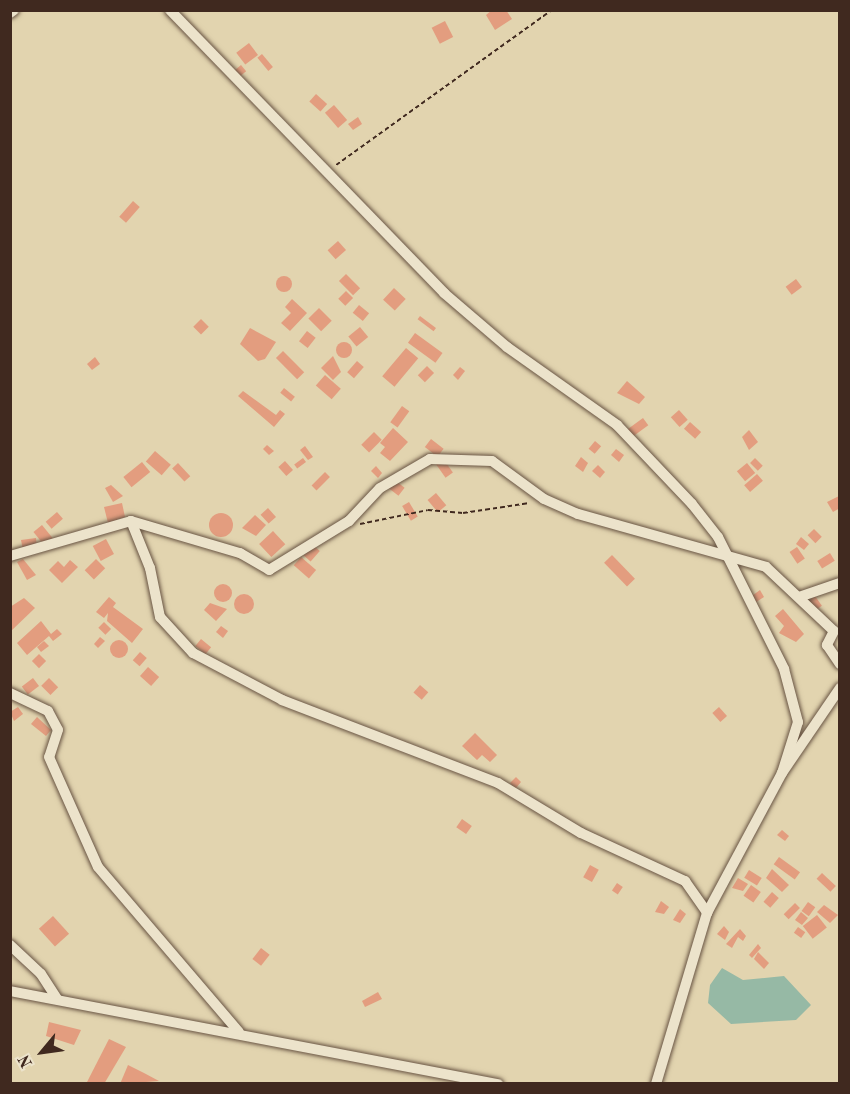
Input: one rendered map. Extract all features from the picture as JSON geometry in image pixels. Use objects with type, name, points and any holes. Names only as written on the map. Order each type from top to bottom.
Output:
[{"type":"street","points":[[10,13],[14,10]]},
{"type":"street","points":[[170,10],[444,293],[650,456],[718,537],[776,648],[791,690],[798,722],[782,773]]},
{"type":"street","points":[[10,556],[131,521],[240,553],[269,570],[345,524],[380,488],[440,456],[492,461],[544,499],[578,514],[766,567],[837,630],[827,645],[840,664]]},
{"type":"street","points":[[131,521],[150,568],[160,616],[193,652],[282,700],[498,783],[582,833],[685,881],[707,913]]},
{"type":"street","points":[[799,597],[840,583]]},
{"type":"street","points":[[656,1083],[707,913],[782,773],[840,688]]},
{"type":"street","points":[[10,693],[48,711],[58,730],[49,757],[98,867],[239,1032]]},
{"type":"street","points":[[10,945],[57,999]]},
{"type":"street","points":[[10,991],[239,1032],[498,1083]]},
{"type":"path","points":[[328,171],[552,10]]},
{"type":"path","points":[[345,524],[429,510],[500,510],[544,499]]},
{"type":"shaded area","points":[[722,968],[743,980],[784,976],[811,1005],[796,1020],[731,1024],[708,1003],[710,985]]},
{"type":"building","points":[[492,10],[506,10],[512,19],[495,30],[486,15]]},
{"type":"building","points":[[445,21],[453,37],[440,44],[432,28]]},
{"type":"building","points":[[249,43],[258,55],[245,65],[236,53]]},
{"type":"building","points":[[262,54],[273,67],[268,71],[257,58]]},
{"type":"building","points":[[241,65],[246,71],[237,79],[232,73]]},
{"type":"building","points":[[316,94],[327,104],[320,111],[309,101]]},
{"type":"building","points":[[334,105],[347,120],[338,128],[325,113]]},
{"type":"building","points":[[358,117],[362,124],[353,130],[348,124]]},
{"type":"building","points":[[133,201],[140,207],[126,223],[119,217]]},
{"type":"building","points":[[338,241],[346,250],[336,259],[328,250]]},
{"type":"building","points":[[346,274],[360,288],[353,295],[339,281]]},
{"type":"building","points":[[284,276],[292,284],[284,292],[276,284]]},
{"type":"building","points":[[796,279],[802,287],[792,295],[786,287]]},
{"type":"building","points":[[394,288],[406,299],[395,311],[383,300]]},
{"type":"building","points":[[346,291],[353,298],[345,306],[338,299]]},
{"type":"building","points":[[292,299],[307,313],[290,331],[281,323],[291,313],[285,307]]},
{"type":"building","points":[[359,305],[369,313],[363,321],[353,313]]},
{"type":"building","points":[[319,308],[332,321],[321,331],[308,319]]},
{"type":"building","points":[[420,316],[436,328],[434,331],[418,319]]},
{"type":"building","points":[[201,319],[209,327],[201,335],[193,327]]},
{"type":"building","points":[[360,327],[368,337],[357,347],[348,336]]},
{"type":"building","points":[[250,328],[276,342],[265,359],[258,361],[240,344]]},
{"type":"building","points":[[307,331],[316,338],[308,348],[299,341]]},
{"type":"building","points":[[415,333],[443,353],[435,363],[408,343]]},
{"type":"building","points":[[344,342],[350,344],[352,350],[350,356],[344,358],[338,356],[336,350],[338,344]]},
{"type":"building","points":[[406,348],[418,358],[394,387],[382,376]]},
{"type":"building","points":[[283,351],[304,372],[297,379],[276,358]]},
{"type":"building","points":[[333,356],[341,372],[333,380],[321,368]]},
{"type":"building","points":[[95,357],[100,364],[92,370],[87,364]]},
{"type":"building","points":[[357,361],[364,367],[354,378],[347,372]]},
{"type":"building","points":[[427,366],[434,373],[425,382],[418,375]]},
{"type":"building","points":[[460,367],[465,371],[458,380],[453,375]]},
{"type":"building","points":[[325,375],[341,389],[332,399],[316,386]]},
{"type":"building","points":[[627,381],[645,397],[639,404],[617,393]]},
{"type":"building","points":[[284,388],[295,397],[291,401],[280,393]]},
{"type":"building","points":[[243,391],[276,415],[280,410],[285,414],[274,427],[238,396]]},
{"type":"building","points":[[402,406],[409,411],[398,427],[390,422]]},
{"type":"building","points":[[679,410],[688,420],[680,427],[671,417]]},
{"type":"building","points":[[643,418],[648,425],[630,438],[625,431]]},
{"type":"building","points":[[690,422],[701,432],[695,439],[684,429]]},
{"type":"building","points":[[393,428],[408,442],[390,461],[380,453],[385,447],[380,443]]},
{"type":"building","points":[[749,430],[758,442],[749,450],[742,437]]},
{"type":"building","points":[[374,432],[382,440],[369,453],[361,445]]},
{"type":"building","points":[[431,439],[444,449],[437,457],[425,447]]},
{"type":"building","points":[[595,441],[601,446],[595,454],[589,449]]},
{"type":"building","points":[[267,445],[274,451],[269,455],[263,449]]},
{"type":"building","points":[[305,446],[313,457],[308,460],[300,450]]},
{"type":"building","points":[[616,449],[624,455],[619,462],[611,455]]},
{"type":"building","points":[[155,451],[171,465],[162,475],[146,462]]},
{"type":"building","points":[[442,457],[453,473],[446,478],[435,462]]},
{"type":"building","points":[[581,457],[588,463],[583,472],[575,466]]},
{"type":"building","points":[[303,458],[306,462],[297,469],[294,465]]},
{"type":"building","points":[[755,458],[763,466],[758,471],[750,463]]},
{"type":"building","points":[[285,461],[293,470],[286,476],[278,467]]},
{"type":"building","points":[[142,462],[150,472],[132,487],[123,477]]},
{"type":"building","points":[[178,463],[190,476],[184,482],[172,468]]},
{"type":"building","points":[[747,463],[755,473],[745,481],[737,471]]},
{"type":"building","points":[[598,465],[605,472],[600,478],[592,471]]},
{"type":"building","points":[[376,466],[382,473],[378,478],[371,471]]},
{"type":"building","points":[[325,472],[330,477],[317,490],[312,485]]},
{"type":"building","points":[[757,474],[763,481],[750,492],[744,485]]},
{"type":"building","points":[[392,478],[405,488],[398,496],[386,486]]},
{"type":"building","points":[[111,485],[123,496],[113,502],[105,488]]},
{"type":"building","points":[[436,493],[446,505],[438,512],[428,500]]},
{"type":"building","points":[[839,496],[840,508],[833,512],[827,502]]},
{"type":"building","points":[[409,502],[418,517],[411,521],[402,506]]},
{"type":"building","points":[[122,503],[125,517],[108,523],[104,507]]},
{"type":"building","points":[[268,508],[276,517],[269,524],[261,515]]},
{"type":"building","points":[[57,512],[63,519],[52,529],[46,522]]},
{"type":"building","points":[[221,513],[226,514],[232,520],[232,530],[226,536],[221,537],[216,536],[210,530],[209,525],[210,520],[216,514]]},
{"type":"building","points":[[255,515],[266,525],[256,536],[242,528]]},
{"type":"building","points":[[42,525],[54,540],[45,547],[33,532]]},
{"type":"building","points":[[814,529],[822,537],[815,543],[808,535]]},
{"type":"building","points":[[273,531],[285,544],[271,557],[259,544]]},
{"type":"building","points":[[801,537],[809,544],[804,550],[796,544]]},
{"type":"building","points":[[36,538],[37,549],[23,550],[21,540]]},
{"type":"building","points":[[106,539],[114,554],[101,561],[93,546]]},
{"type":"building","points":[[313,545],[320,551],[311,561],[304,556]]},
{"type":"building","points":[[797,547],[805,559],[797,564],[790,552]]},
{"type":"building","points":[[830,553],[835,561],[822,569],[817,561]]},
{"type":"building","points":[[612,555],[635,579],[627,586],[604,563]]},
{"type":"building","points":[[301,557],[316,570],[309,578],[294,565]]},
{"type":"building","points":[[23,559],[36,575],[27,580],[17,562]]},
{"type":"building","points":[[96,559],[105,568],[94,580],[85,570]]},
{"type":"building","points":[[70,560],[78,567],[62,583],[49,570],[58,561],[64,567]]},
{"type":"building","points":[[223,584],[229,587],[232,593],[229,599],[223,602],[217,599],[214,593],[217,587]]},
{"type":"building","points":[[760,590],[764,597],[753,604],[749,598]]},
{"type":"building","points":[[244,594],[251,597],[254,604],[251,611],[244,614],[237,611],[234,604],[237,597]]},
{"type":"building","points":[[815,596],[822,606],[815,611],[808,601]]},
{"type":"building","points":[[109,597],[116,603],[113,607],[143,629],[132,643],[107,621],[108,613],[104,618],[96,612]]},
{"type":"building","points":[[24,598],[35,608],[10,632],[10,607]]},
{"type":"building","points":[[210,603],[227,609],[216,621],[204,610]]},
{"type":"building","points":[[783,609],[804,634],[796,642],[779,633],[784,626],[775,616]]},
{"type":"building","points":[[41,621],[51,634],[57,629],[62,634],[53,641],[49,636],[27,655],[17,643]]},
{"type":"building","points":[[104,622],[111,629],[105,635],[98,628]]},
{"type":"building","points":[[221,626],[228,631],[223,638],[216,632]]},
{"type":"building","points":[[100,637],[105,641],[98,648],[94,644]]},
{"type":"building","points":[[201,639],[211,647],[205,654],[195,646]]},
{"type":"building","points":[[119,640],[125,643],[128,649],[125,655],[119,658],[113,655],[110,649],[113,643]]},
{"type":"building","points":[[44,641],[49,646],[41,652],[37,647]]},
{"type":"building","points":[[140,652],[147,658],[140,666],[133,660]]},
{"type":"building","points":[[39,654],[46,661],[39,668],[32,661]]},
{"type":"building","points":[[148,667],[159,677],[151,686],[140,676]]},
{"type":"building","points":[[33,678],[39,686],[28,694],[22,686]]},
{"type":"building","points":[[49,678],[58,687],[50,695],[41,686]]},
{"type":"building","points":[[420,685],[428,692],[422,700],[413,693]]},
{"type":"building","points":[[18,707],[23,714],[14,721],[10,712]]},
{"type":"building","points":[[719,707],[727,716],[720,722],[712,713]]},
{"type":"building","points":[[37,717],[51,730],[46,736],[31,724]]},
{"type":"building","points":[[475,733],[497,755],[490,762],[482,755],[477,760],[462,746]]},
{"type":"building","points":[[516,777],[521,782],[515,789],[510,783]]},
{"type":"building","points":[[462,819],[472,826],[466,834],[456,827]]},
{"type":"building","points":[[782,830],[789,836],[785,841],[777,835]]},
{"type":"building","points":[[779,857],[800,872],[795,880],[774,864]]},
{"type":"building","points":[[590,865],[599,870],[592,882],[583,877]]},
{"type":"building","points":[[772,869],[789,885],[782,892],[766,878]]},
{"type":"building","points":[[749,870],[762,878],[757,886],[744,878]]},
{"type":"building","points":[[822,873],[836,886],[830,892],[817,879]]},
{"type":"building","points":[[738,878],[748,884],[743,891],[732,888]]},
{"type":"building","points":[[617,883],[623,887],[618,894],[612,890]]},
{"type":"building","points":[[751,885],[761,892],[753,903],[744,896]]},
{"type":"building","points":[[772,892],[779,898],[770,908],[763,902]]},
{"type":"building","points":[[661,901],[669,907],[664,914],[655,912]]},
{"type":"building","points":[[808,902],[815,907],[809,916],[802,911]]},
{"type":"building","points":[[795,903],[800,908],[789,919],[784,914]]},
{"type":"building","points":[[824,905],[838,915],[830,923],[817,912]]},
{"type":"building","points":[[680,909],[686,914],[680,923],[673,920]]},
{"type":"building","points":[[801,912],[808,918],[802,925],[795,920]]},
{"type":"building","points":[[817,915],[827,928],[813,939],[803,926]]},
{"type":"building","points":[[53,916],[69,934],[55,947],[39,929]]},
{"type":"building","points":[[724,926],[729,932],[725,940],[717,934]]},
{"type":"building","points":[[798,927],[805,932],[801,938],[794,933]]},
{"type":"building","points":[[740,929],[746,936],[743,941],[738,937],[732,948],[726,944]]},
{"type":"building","points":[[758,944],[761,948],[752,958],[749,955]]},
{"type":"building","points":[[261,948],[270,955],[261,966],[252,959]]},
{"type":"building","points":[[758,952],[769,963],[764,969],[754,959]]},
{"type":"building","points":[[378,992],[382,999],[365,1007],[362,1001]]},
{"type":"building","points":[[49,1022],[81,1030],[74,1045],[46,1036]]},
{"type":"building","points":[[109,1039],[126,1047],[104,1084],[86,1084]]},
{"type":"building","points":[[128,1065],[144,1073],[159,1081],[120,1084]]}]
